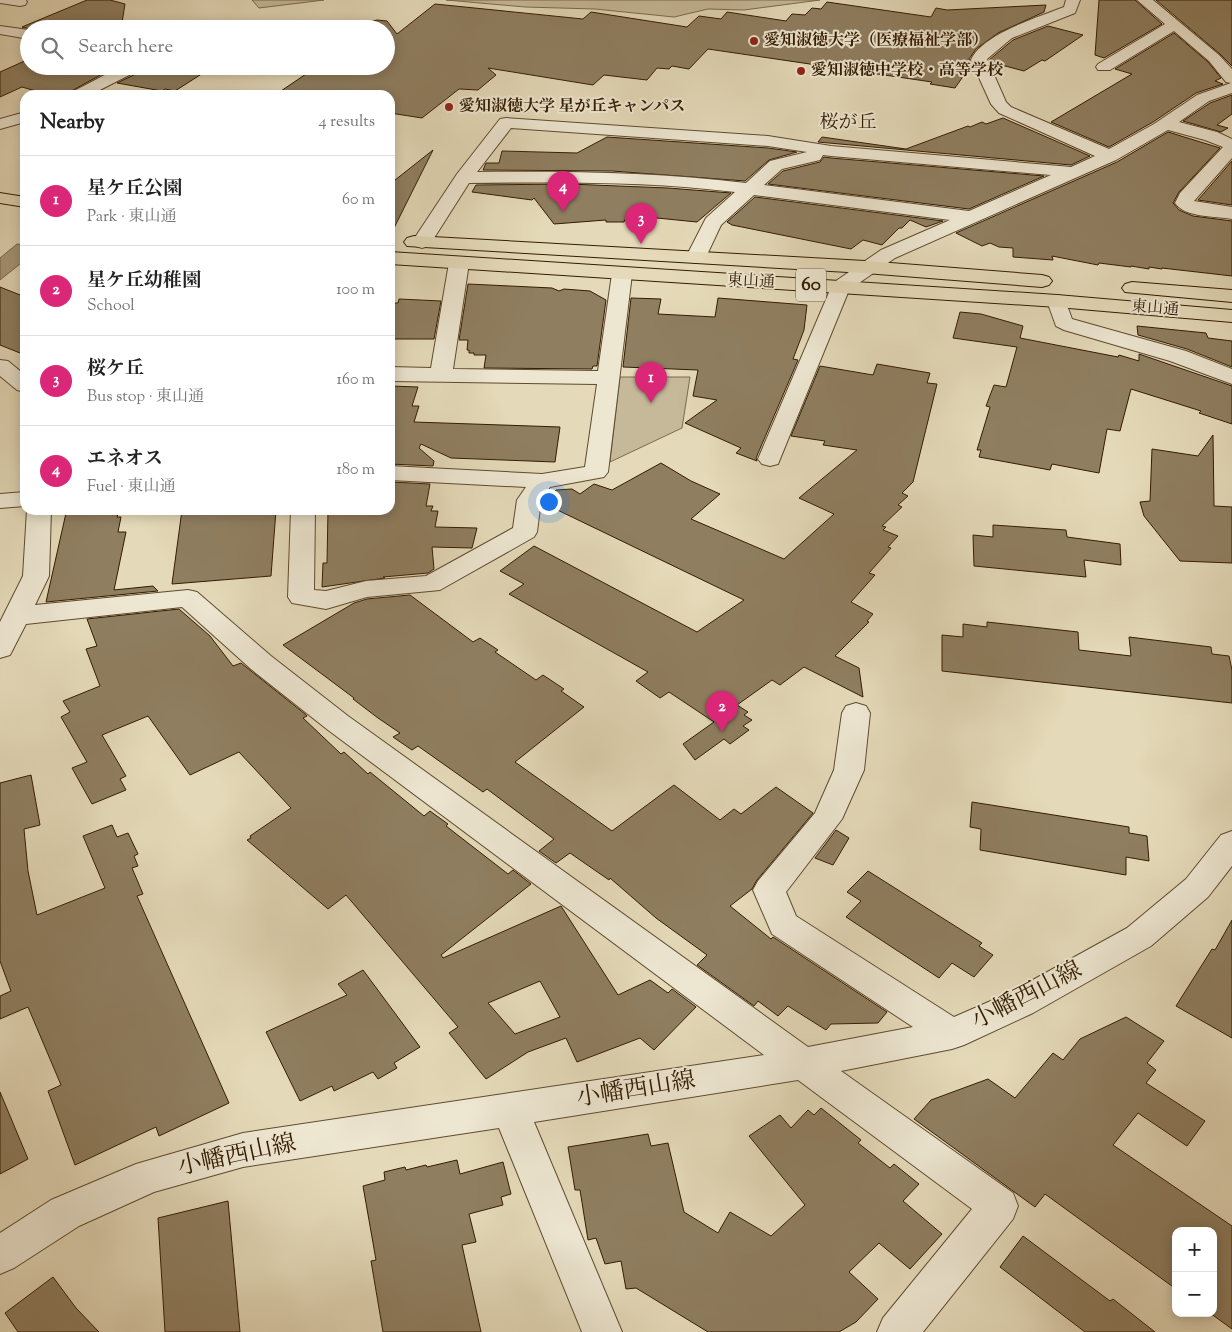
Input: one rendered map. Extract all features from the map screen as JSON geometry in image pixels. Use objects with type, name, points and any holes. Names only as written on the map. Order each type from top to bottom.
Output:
[{"type":"main road","points":[[0,198],[20,201]]},
{"type":"main road","name":"東山通","points":[[395,240],[866,268],[1232,316]]},
{"type":"main road","name":"東山通","points":[[395,258],[840,287],[1060,292]]},
{"type":"main road","name":"東山通","points":[[1113,287],[1232,296]]},
{"type":"street","points":[[5,0],[20,2]]},
{"type":"street","points":[[1072,0],[1070,10],[1007,35],[980,56],[979,60],[999,104],[1005,110],[1110,156]]},
{"type":"street","points":[[1144,0],[1214,58],[1232,79]]},
{"type":"street","points":[[1104,67],[1175,24]]},
{"type":"street","points":[[0,30],[20,34]]},
{"type":"street","points":[[88,90],[117,75]]},
{"type":"street","points":[[770,460],[840,287],[888,254],[1110,156],[1166,124],[1203,98],[1232,88]]},
{"type":"street","points":[[0,124],[20,118]]},
{"type":"street","points":[[422,242],[463,178],[506,123],[768,141],[817,149],[1072,172]]},
{"type":"street","points":[[1166,124],[1211,136],[1232,147],[1186,197],[1184,203],[1194,208],[1232,213]]},
{"type":"street","points":[[696,257],[713,222],[776,165],[814,156],[817,149]]},
{"type":"street","points":[[463,178],[574,176],[649,178],[970,217]]},
{"type":"street","points":[[441,375],[459,263]]},
{"type":"street","points":[[395,473],[542,481],[596,472],[622,274]]},
{"type":"street","points":[[1060,292],[1063,322],[1070,326],[1178,356],[1232,376]]},
{"type":"street","points":[[0,366],[20,381]]},
{"type":"street","points":[[395,374],[608,378]]},
{"type":"street","points":[[304,515],[301,597],[326,600],[366,589],[432,584],[525,532],[529,500],[542,481]]},
{"type":"street","points":[[0,501],[20,499]]},
{"type":"street","points":[[0,649],[36,576],[39,515]]},
{"type":"street","points":[[16,616],[188,598],[229,637],[331,716],[801,1064],[999,1206],[897,1332]]},
{"type":"street","points":[[856,713],[849,770],[826,819],[769,890],[784,925],[952,1034]]},
{"type":"street","name":"小幡西山線","points":[[0,1255],[65,1213],[149,1176],[244,1150],[801,1064],[952,1034],[1021,1003],[1139,937],[1197,888],[1232,844]]},
{"type":"street","points":[[510,1109],[602,1332]]},
{"type":"shaded area","points":[[252,0],[324,0],[259,8]]},
{"type":"shaded area","points":[[446,0],[820,0],[744,10],[708,9],[674,17],[595,9],[525,7]]},
{"type":"shaded area","points":[[17,244],[20,244],[20,264],[0,280],[0,258]]},
{"type":"shaded area","points":[[620,377],[690,377],[682,428],[610,462]]},
{"type":"building","points":[[87,0],[110,0],[125,4],[122,20],[39,20]]},
{"type":"building","points":[[1099,0],[1135,0],[1162,24],[1104,58],[1095,55]]},
{"type":"building","points":[[1156,0],[1232,0],[1232,66],[1220,54]]},
{"type":"building","points":[[827,2],[931,17],[936,8],[947,10],[1046,5],[1044,12],[998,33],[976,49],[969,59],[971,65],[955,88],[930,84],[932,82],[708,49],[689,69],[672,66],[669,69],[657,68],[647,80],[604,75],[593,85],[488,68],[496,75],[478,90],[459,89],[422,118],[395,114],[395,90],[282,90],[305,75],[395,75],[395,31],[397,34],[435,4],[583,19],[591,12],[687,27],[699,16],[721,19],[727,12],[786,21],[792,14],[805,15],[812,8],[821,9]]},
{"type":"building","points":[[1048,26],[1083,35],[1045,61],[1042,60],[1024,71],[990,62],[989,60],[1013,40]]},
{"type":"building","points":[[1174,33],[1208,62],[1221,78],[1215,81],[1223,84],[1196,93],[1153,122],[1109,147],[1051,122],[1132,74],[1115,69]]},
{"type":"building","points":[[20,63],[20,75],[101,75],[73,90],[32,90],[22,87],[0,97],[0,72]]},
{"type":"building","points":[[134,75],[200,75],[177,90],[156,90],[117,83]]},
{"type":"building","points":[[1232,95],[1232,114],[1217,125],[1228,128],[1221,132],[1183,121],[1210,103]]},
{"type":"building","points":[[1003,118],[1090,156],[1071,165],[818,142],[822,137],[906,149],[968,126],[970,127],[982,122],[986,124]]},
{"type":"building","points":[[1168,132],[1220,148],[1179,192],[1173,203],[1179,210],[1193,216],[1232,221],[1232,276],[1162,268],[1149,267],[1149,269],[1099,263],[1098,265],[1052,256],[1053,260],[1013,257],[1013,248],[999,247],[990,243],[982,246],[956,233],[1117,162]]},
{"type":"building","points":[[607,137],[768,148],[797,152],[769,160],[745,181],[612,171],[483,170],[486,163],[499,163],[502,151],[577,153]]},
{"type":"building","points":[[433,150],[395,226],[395,180]]},
{"type":"building","points":[[824,157],[1044,176],[969,209],[768,184],[783,171],[820,162]]},
{"type":"building","points":[[1232,161],[1232,205],[1198,200]]},
{"type":"building","points":[[569,184],[731,193],[697,222],[627,215],[624,222],[606,222],[606,220],[554,224],[534,198],[532,200],[472,192],[476,185]]},
{"type":"building","points":[[755,197],[943,221],[926,227],[910,220],[882,245],[863,240],[851,249],[732,225],[727,222]]},
{"type":"building","points":[[468,284],[552,288],[559,291],[564,289],[590,291],[606,300],[597,366],[593,366],[592,369],[484,368],[486,355],[469,353],[469,350],[467,350],[468,340],[459,340]]},
{"type":"building","points":[[0,287],[20,295],[20,353],[0,345]]},
{"type":"building","points":[[631,298],[661,299],[658,314],[715,317],[718,298],[807,305],[804,330],[793,359],[798,360],[756,458],[757,461],[736,453],[741,448],[685,423],[717,400],[693,396],[698,370],[623,367]]},
{"type":"building","points":[[399,299],[441,301],[434,339],[395,339],[395,303],[398,303]]},
{"type":"building","points":[[960,312],[981,314],[1023,326],[1020,338],[1118,357],[1119,355],[1139,361],[1139,354],[1232,386],[1232,424],[1199,413],[1201,411],[1131,389],[1120,431],[1107,429],[1099,473],[1052,464],[1050,470],[979,457],[981,450],[977,450],[990,407],[986,406],[994,385],[1006,387],[1017,347],[953,338]]},
{"type":"building","points":[[1137,326],[1206,333],[1208,338],[1232,341],[1232,367],[1187,349],[1138,335]]},
{"type":"building","points":[[877,364],[930,373],[927,383],[937,384],[913,482],[902,493],[908,496],[898,505],[902,507],[882,526],[886,527],[883,530],[898,536],[888,547],[891,548],[869,573],[875,575],[851,602],[873,614],[867,621],[869,622],[835,656],[859,668],[863,697],[804,667],[780,685],[772,680],[737,705],[748,712],[744,715],[752,720],[743,726],[749,730],[730,744],[724,739],[695,760],[683,744],[714,722],[669,692],[660,698],[636,681],[648,672],[509,594],[524,584],[500,571],[534,546],[697,632],[744,600],[545,504],[556,490],[572,489],[580,494],[594,484],[612,490],[661,463],[691,481],[720,494],[691,519],[784,559],[834,514],[799,498],[857,450],[823,445],[825,441],[791,436],[820,366],[873,375]]},
{"type":"building","points":[[395,386],[418,387],[412,406],[419,406],[414,422],[560,427],[555,462],[451,458],[421,444],[419,448],[434,461],[433,466],[395,464]]},
{"type":"building","points":[[1213,435],[1214,506],[1232,507],[1232,563],[1180,561],[1144,516],[1140,502],[1150,501],[1152,449],[1198,456]]},
{"type":"building","points":[[395,482],[430,484],[426,506],[433,506],[431,511],[438,511],[435,527],[477,528],[472,548],[432,547],[434,569],[428,573],[383,577],[385,578],[322,587],[323,563],[327,563],[328,515],[395,515]]},
{"type":"building","points":[[66,515],[118,515],[117,517],[121,517],[118,532],[126,532],[114,590],[153,586],[158,591],[46,602]]},
{"type":"building","points":[[181,515],[276,515],[271,576],[172,584]]},
{"type":"building","points":[[993,525],[1066,530],[1067,537],[1120,544],[1121,565],[1084,560],[1086,577],[974,566],[973,535],[993,537]]},
{"type":"building","points":[[410,595],[473,642],[480,638],[498,650],[495,652],[536,680],[543,675],[564,689],[561,691],[584,707],[515,762],[612,831],[674,785],[720,820],[734,809],[741,814],[776,787],[813,813],[757,880],[752,889],[730,906],[771,939],[773,937],[887,1012],[878,1023],[831,1024],[826,1030],[788,1006],[778,1016],[758,1001],[754,1006],[697,965],[707,955],[656,918],[610,878],[609,880],[570,853],[556,863],[539,851],[554,839],[487,789],[483,792],[418,746],[412,750],[393,737],[400,733],[283,645],[354,603],[367,599]]},
{"type":"building","points":[[179,609],[210,636],[233,666],[241,663],[305,714],[307,716],[303,718],[341,754],[344,752],[368,774],[370,772],[424,816],[430,811],[448,824],[446,826],[508,874],[513,870],[531,884],[441,955],[443,958],[561,906],[618,995],[650,980],[668,993],[672,989],[696,1007],[654,1050],[640,1038],[577,1062],[566,1038],[528,1052],[486,1079],[449,1033],[458,1027],[346,895],[328,909],[247,840],[291,808],[239,752],[190,775],[148,716],[102,735],[126,776],[120,779],[126,790],[92,804],[72,768],[87,762],[61,717],[70,712],[63,701],[100,686],[86,649],[97,646],[87,619]],"holes":[[[540,981],[560,1017],[515,1034],[488,1003]]]},
{"type":"building","points":[[987,622],[1078,632],[1079,650],[1131,656],[1129,637],[1211,647],[1212,654],[1229,656],[1232,670],[1232,703],[942,671],[942,635],[963,637],[963,624],[987,627]]},
{"type":"building","points":[[31,775],[40,825],[24,829],[28,871],[37,915],[105,888],[83,836],[112,825],[117,837],[128,833],[138,854],[134,856],[138,866],[132,868],[143,894],[137,896],[229,1103],[159,1136],[156,1127],[75,1165],[48,1091],[61,1085],[28,1007],[0,1019],[0,996],[11,991],[0,961],[0,783]]},
{"type":"building","points":[[972,802],[1129,827],[1129,833],[1147,836],[1149,861],[1126,857],[1126,875],[980,850],[981,829],[970,827]]},
{"type":"building","points":[[836,830],[849,838],[833,865],[815,858]]},
{"type":"building","points":[[868,871],[982,943],[979,946],[993,955],[974,977],[952,963],[939,978],[846,917],[861,901],[847,892]]},
{"type":"building","points":[[1232,920],[1232,1038],[1176,1006],[1212,949],[1215,950]]},
{"type":"building","points":[[363,970],[420,1047],[394,1063],[397,1068],[378,1079],[373,1072],[334,1091],[332,1086],[300,1101],[266,1032],[347,995],[338,984]]},
{"type":"building","points":[[1126,1017],[1164,1041],[1147,1063],[1156,1070],[1146,1083],[1205,1121],[1187,1146],[1138,1113],[1113,1145],[1232,1226],[1232,1329],[1216,1317],[1217,1227],[1172,1227],[1172,1286],[1045,1194],[1035,1207],[914,1119],[931,1100],[988,1079],[1015,1098],[1053,1053],[1063,1060],[1080,1039]]},
{"type":"building","points":[[0,1092],[28,1159],[0,1174]]},
{"type":"building","points":[[821,1108],[861,1140],[858,1143],[890,1168],[894,1164],[919,1184],[903,1201],[942,1234],[910,1269],[879,1243],[849,1272],[878,1299],[856,1322],[839,1332],[708,1332],[636,1288],[626,1289],[621,1261],[605,1264],[596,1238],[588,1240],[580,1190],[575,1190],[568,1147],[648,1134],[651,1146],[668,1143],[684,1212],[718,1233],[730,1212],[771,1236],[805,1205],[749,1136],[780,1115],[791,1128],[808,1110],[814,1115]]},
{"type":"building","points":[[457,1160],[460,1174],[503,1162],[511,1194],[501,1197],[503,1205],[469,1214],[476,1242],[462,1245],[481,1332],[383,1332],[371,1261],[376,1260],[363,1186],[385,1180],[384,1172],[405,1167],[406,1170],[426,1165],[427,1167]]},
{"type":"building","points":[[228,1201],[240,1332],[165,1332],[158,1218]]},
{"type":"building","points":[[1023,1236],[1110,1301],[1113,1299],[1155,1332],[1085,1332],[1000,1267]]},
{"type":"building","points":[[53,1277],[76,1308],[99,1332],[18,1332],[5,1313]]},
{"type":"place","name":"愛知淑徳大学（医療福祉学部）","points":[[754,41]]},
{"type":"place","name":"愛知淑徳中学校・高等学校","points":[[801,71]]},
{"type":"place","name":"愛知淑徳大学 星が丘キャンパス","points":[[449,107]]},
{"type":"place","name":"エネオス","points":[[563,212]]},
{"type":"place","name":"桜ケ丘","points":[[641,244]]},
{"type":"place","name":"星ケ丘公園","points":[[651,403]]},
{"type":"place","name":"星ケ丘幼稚園","points":[[722,732]]},
{"type":"district","name":"桜が丘","points":[[848,123]]}]
